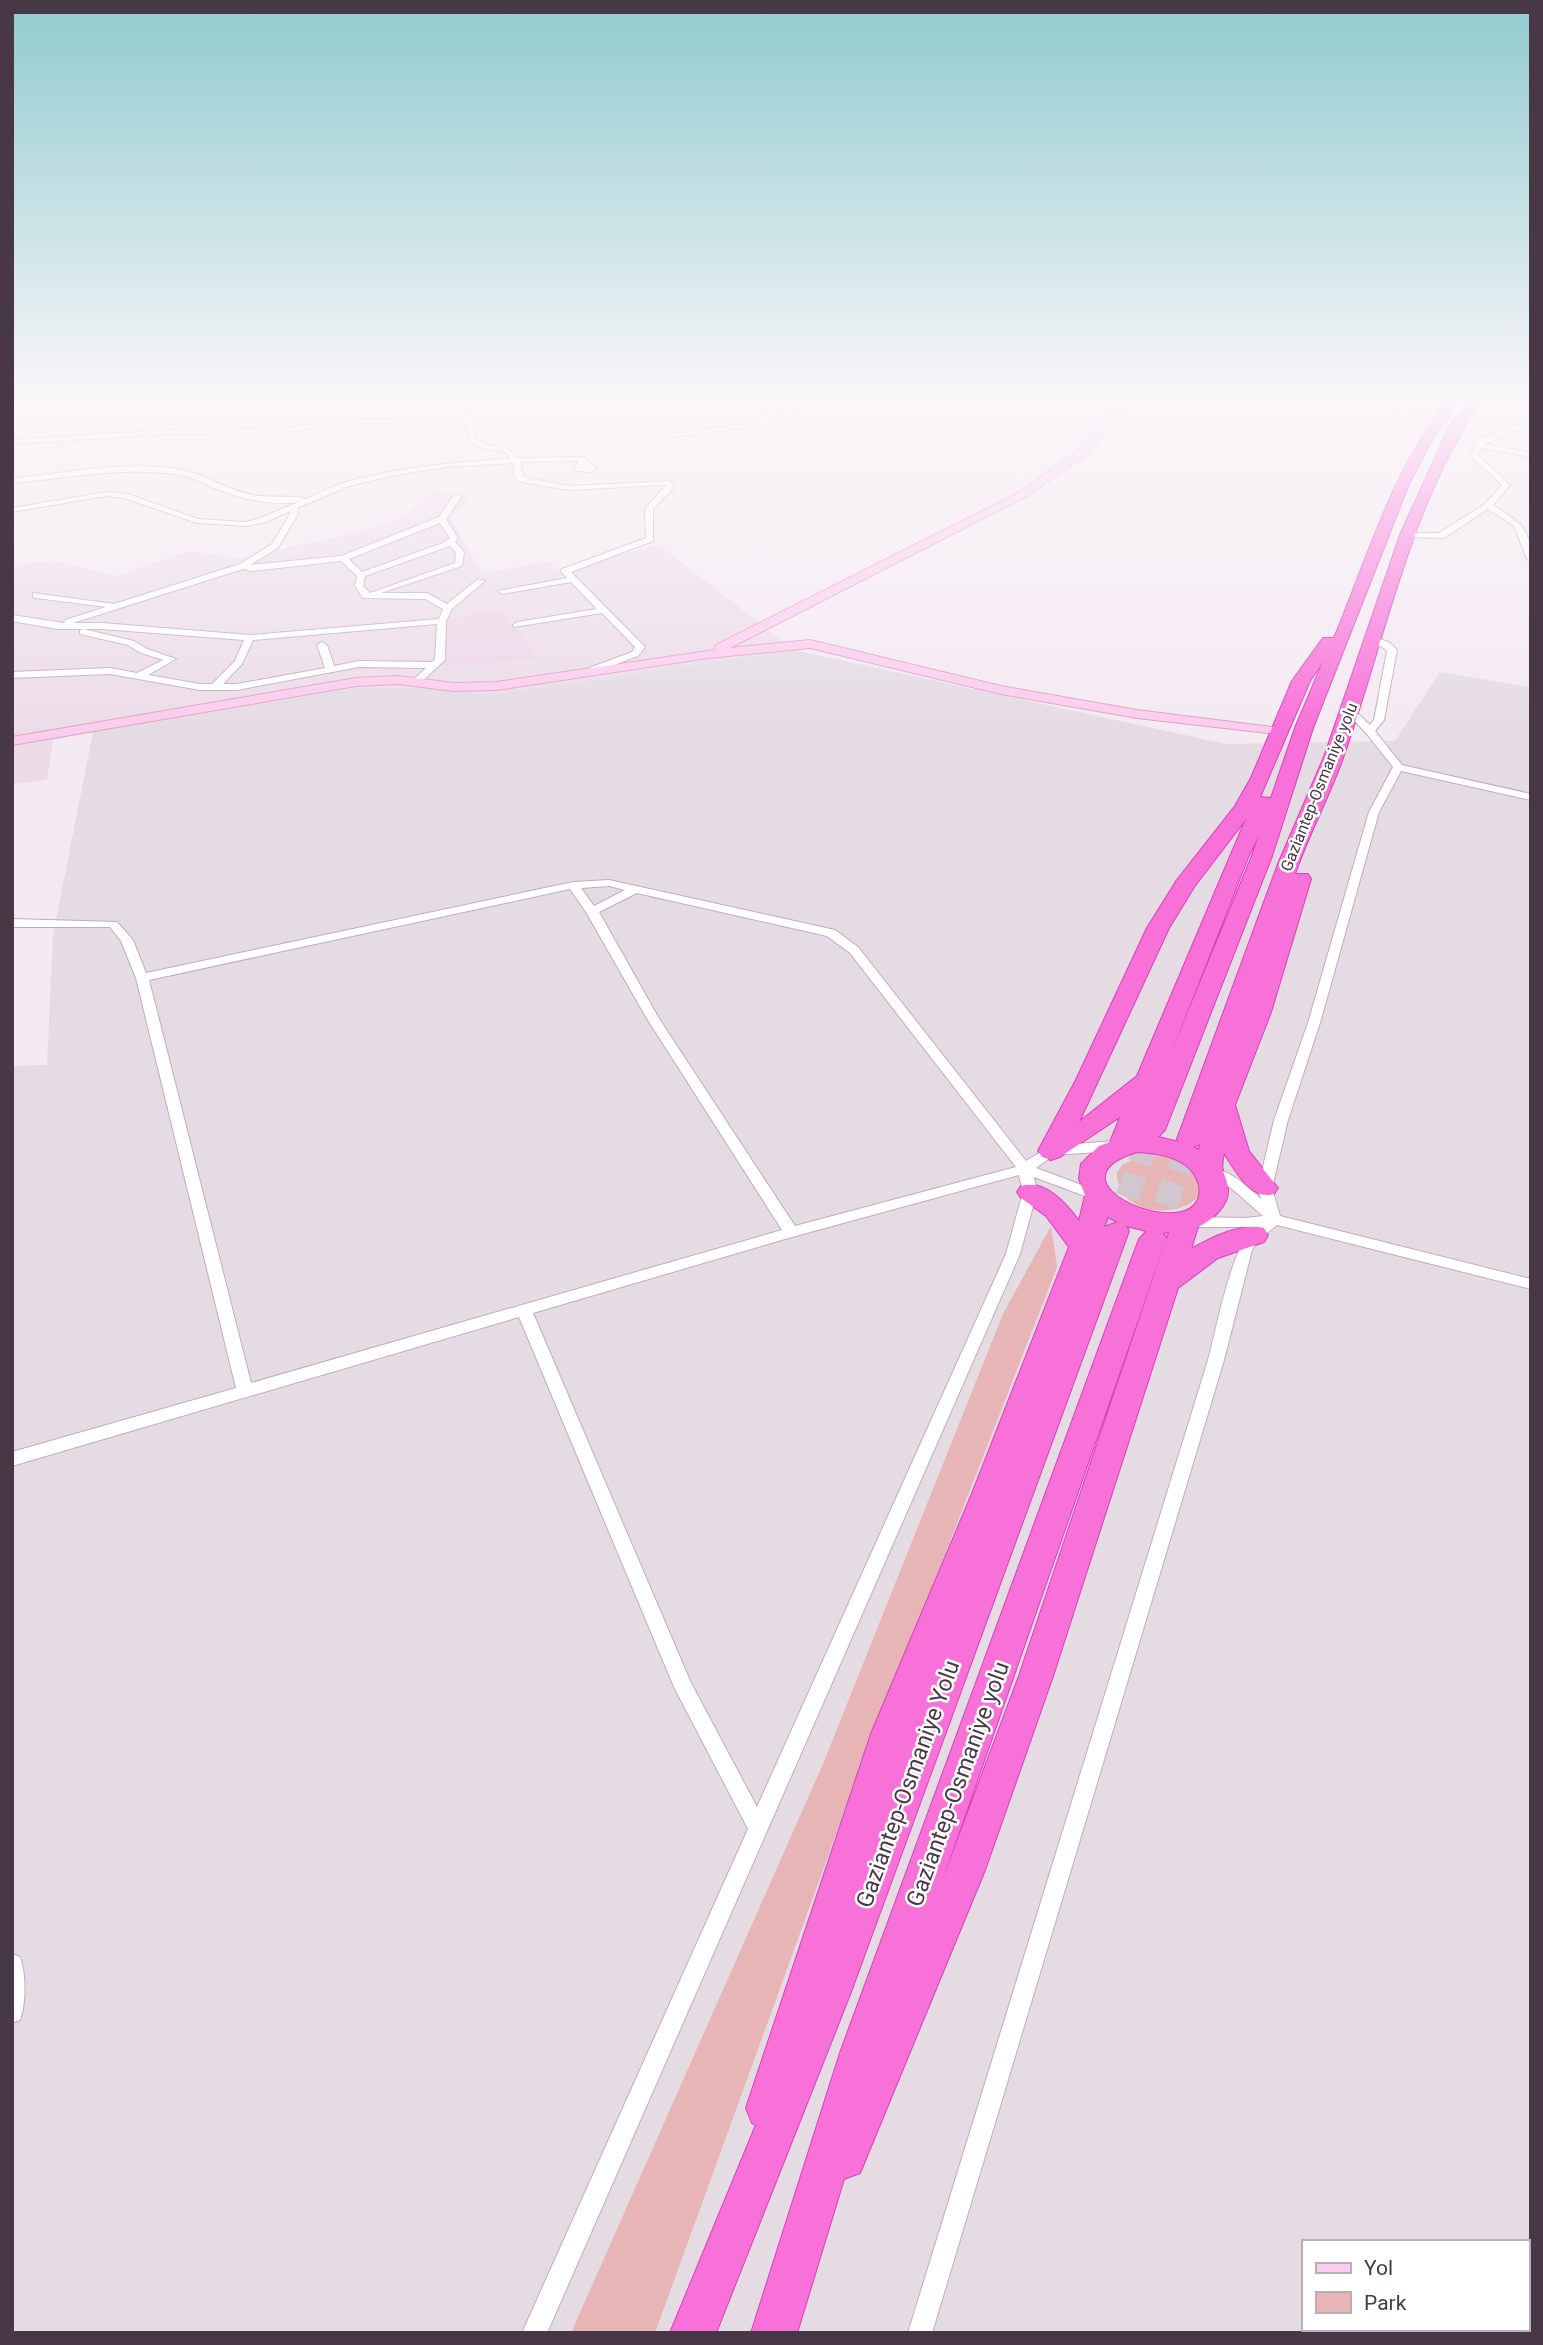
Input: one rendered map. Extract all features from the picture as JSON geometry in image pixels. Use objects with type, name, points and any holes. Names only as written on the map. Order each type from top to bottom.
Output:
[{"type":"highway","name":"Gaziantep-Osmaniye yolu","points":[[1152,1130],[1262,856],[1296,754],[1391,512]]},
{"type":"highway","name":"Gaziantep-Osmaniye yolu","points":[[1190,1139],[1288,864],[1334,757],[1418,512]]},
{"type":"highway","points":[[1051,1151],[1088,1080],[1158,928],[1185,885],[1244,808],[1301,681],[1324,647],[1344,634]]},
{"type":"highway","points":[[1121,1146],[1239,855],[1274,781],[1296,754]]},
{"type":"highway","points":[[1207,1171],[1223,1104],[1259,1012],[1331,790],[1334,757]]},
{"type":"highway","points":[[1051,1151],[1104,1118],[1148,1078]]},
{"type":"highway","points":[[1223,1104],[1237,1153],[1265,1188]]},
{"type":"highway","points":[[1153,1143],[1169,1147],[1184,1152],[1207,1171],[1215,1191],[1213,1200],[1207,1209],[1186,1222],[1162,1224],[1136,1221],[1114,1210],[1098,1196],[1094,1187],[1093,1170],[1102,1155],[1121,1146],[1153,1143]]},
{"type":"highway","points":[[1028,1180],[1072,1226],[1082,1245]]},
{"type":"highway","points":[[726,2246],[791,2026],[889,1734],[987,1496],[1098,1196]]},
{"type":"highway","points":[[794,2275],[966,1870],[1036,1676],[1170,1280],[1186,1222]]},
{"type":"highway","points":[[1170,1280],[1186,1263],[1264,1227]]},
{"type":"highway","name":"Gaziantep-Osmaniye Yolu","points":[[693,2333],[831,1992],[1115,1231]]},
{"type":"highway","name":"Gaziantep-Osmaniye yolu","points":[[774,2333],[862,2053],[1153,1239]]},
{"type":"street","points":[[168,512],[225,523],[263,520],[282,512]]},
{"type":"street","points":[[57,626],[243,566],[275,546],[294,512]]},
{"type":"street","points":[[243,566],[251,568],[343,558],[442,519],[447,512]]},
{"type":"street","points":[[581,673],[613,664],[635,654],[640,647],[565,571],[650,539],[649,512]]},
{"type":"street","points":[[708,654],[987,512]]},
{"type":"street","points":[[1408,535],[1441,536],[1478,512]]},
{"type":"street","points":[[1498,512],[1518,525],[1531,559]]},
{"type":"street","points":[[361,575],[450,542],[454,538],[442,519]]},
{"type":"street","points":[[366,596],[459,564],[460,552],[450,542]]},
{"type":"street","points":[[343,558],[361,575]]},
{"type":"street","points":[[361,575],[359,586],[366,596]]},
{"type":"street","points":[[502,591],[573,579]]},
{"type":"street","points":[[417,681],[440,660],[442,621],[448,608],[481,581]]},
{"type":"street","points":[[36,595],[115,606]]},
{"type":"street","points":[[366,596],[427,596],[448,608]]},
{"type":"street","points":[[517,625],[605,610]]},
{"type":"street","points":[[12,618],[131,643],[144,651],[172,659],[140,676]]},
{"type":"street","points":[[57,626],[113,627],[250,638],[442,621]]},
{"type":"street","points":[[215,687],[239,662],[250,638]]},
{"type":"street","points":[[1370,731],[1379,720],[1392,650],[1386,644],[1373,640]]},
{"type":"street","points":[[12,741],[356,682],[417,681],[477,688],[708,654],[810,644],[1001,690],[1138,714],[1280,732]]},
{"type":"street","points":[[322,645],[331,670]]},
{"type":"street","points":[[12,675],[72,670],[215,687],[279,682],[331,670],[374,664],[433,665]]},
{"type":"street","points":[[1350,711],[1370,731],[1398,768],[1531,797]]},
{"type":"street","points":[[920,2333],[1216,1360],[1245,1250],[1264,1227],[1265,1188],[1281,1119],[1314,1023],[1374,812],[1398,768]]},
{"type":"street","points":[[142,978],[573,885],[609,883],[831,933],[854,950],[1028,1180]]},
{"type":"street","points":[[573,885],[592,911],[652,1017],[791,1232]]},
{"type":"street","points":[[592,911],[634,890]]},
{"type":"street","points":[[12,923],[113,924],[127,940],[142,978],[245,1391]]},
{"type":"street","points":[[534,2333],[1013,1254],[1028,1180],[1051,1151],[1121,1146]]},
{"type":"street","points":[[1207,1171],[1236,1185],[1264,1227]]},
{"type":"street","points":[[12,1459],[525,1312],[791,1232],[1028,1180],[1098,1196]]},
{"type":"street","points":[[1186,1222],[1245,1223],[1531,1284]]},
{"type":"street","points":[[525,1312],[683,1686],[759,1830]]},
{"type":"street","points":[[12,1965],[12,2012]]},
{"type":"shaded area","points":[[410,512],[456,512],[451,519],[482,573],[550,562],[557,570],[659,545],[794,650],[491,695],[422,688],[361,687],[93,732],[53,740],[47,780],[12,784],[12,565],[55,561],[116,576],[190,551],[239,558],[351,534]]},
{"type":"shaded area","points":[[501,610],[539,658],[446,666],[440,655],[438,620]]},
{"type":"shaded area","points":[[794,650],[1226,744],[1395,741],[1440,672],[1531,687],[1531,2333],[12,2333],[12,1066],[47,1065],[53,935],[93,732],[361,687],[422,688],[491,695]]},
{"type":"green space","points":[[1142,1155],[1163,1156],[1183,1163],[1197,1176],[1199,1196],[1189,1204],[1163,1210],[1149,1209],[1126,1197],[1119,1186],[1117,1173],[1122,1165]]},
{"type":"green space","points":[[1051,1226],[1057,1267],[840,1823],[655,2333],[571,2333],[823,1764],[1003,1314]]},
{"type":"tunnel","points":[[1115,1231],[1152,1130]]},
{"type":"tunnel","points":[[1153,1239],[1190,1139]]}]
